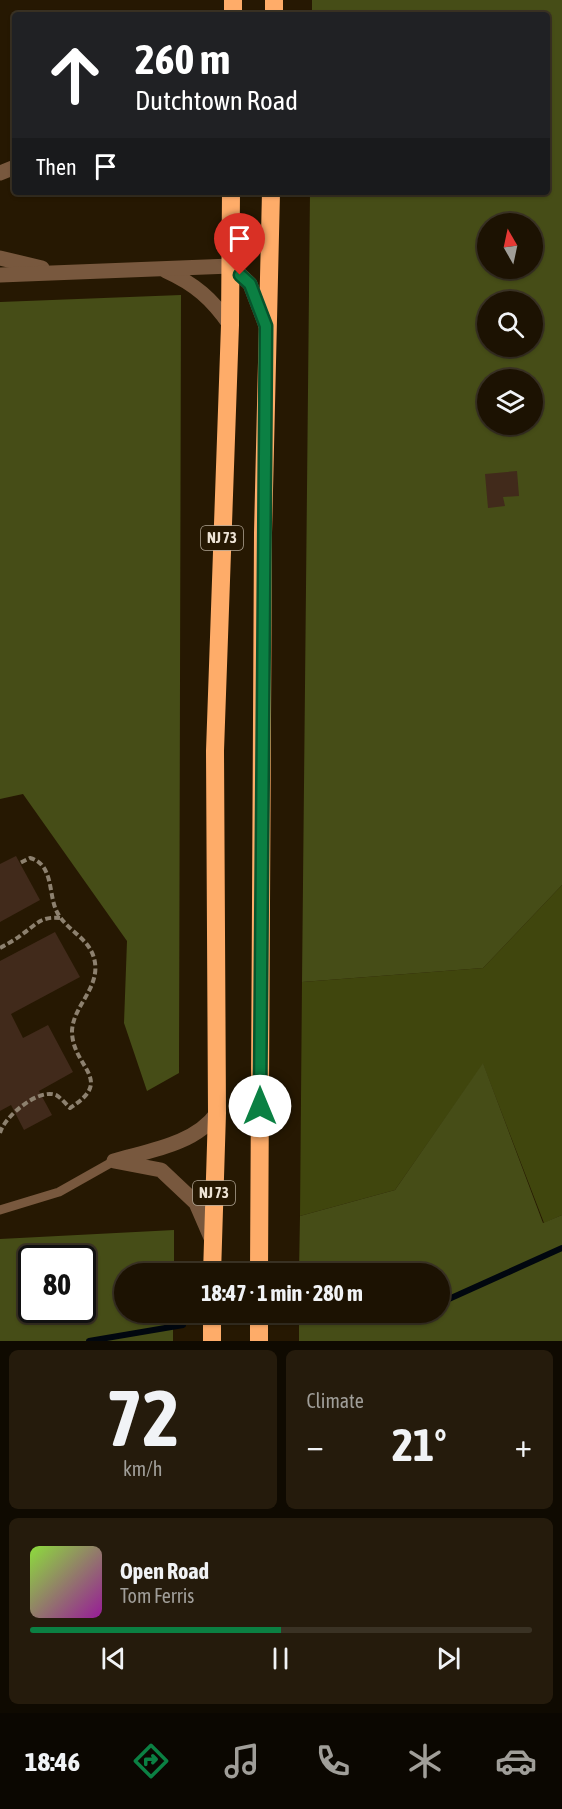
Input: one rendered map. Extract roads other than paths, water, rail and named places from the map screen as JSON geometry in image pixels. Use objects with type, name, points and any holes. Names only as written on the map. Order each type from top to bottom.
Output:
[{"type":"highway","name":"NJ 73","points":[[212,1263],[216,1113],[215,751],[230,325],[231,195]]},
{"type":"highway","name":"NJ 73","points":[[259,1263],[266,326],[271,195]]},
{"type":"highway","points":[[212,1323],[212,1341]]},
{"type":"highway","points":[[259,1323],[259,1341]]},
{"type":"street","points":[[0,258],[65,274]]},
{"type":"street","points":[[0,275],[231,266],[250,284],[266,326]]},
{"type":"street","points":[[163,270],[190,282],[213,301],[230,325]]},
{"type":"street","points":[[114,1161],[174,1143],[208,1126],[216,1113]]},
{"type":"street","points":[[114,1161],[161,1170],[196,1203],[212,1240]]},
{"type":"lane","points":[[0,1210],[58,1192],[114,1161]]},
{"type":"waterway","points":[[450,1298],[562,1248]]},
{"type":"waterway","points":[[89,1341],[183,1325]]}]
